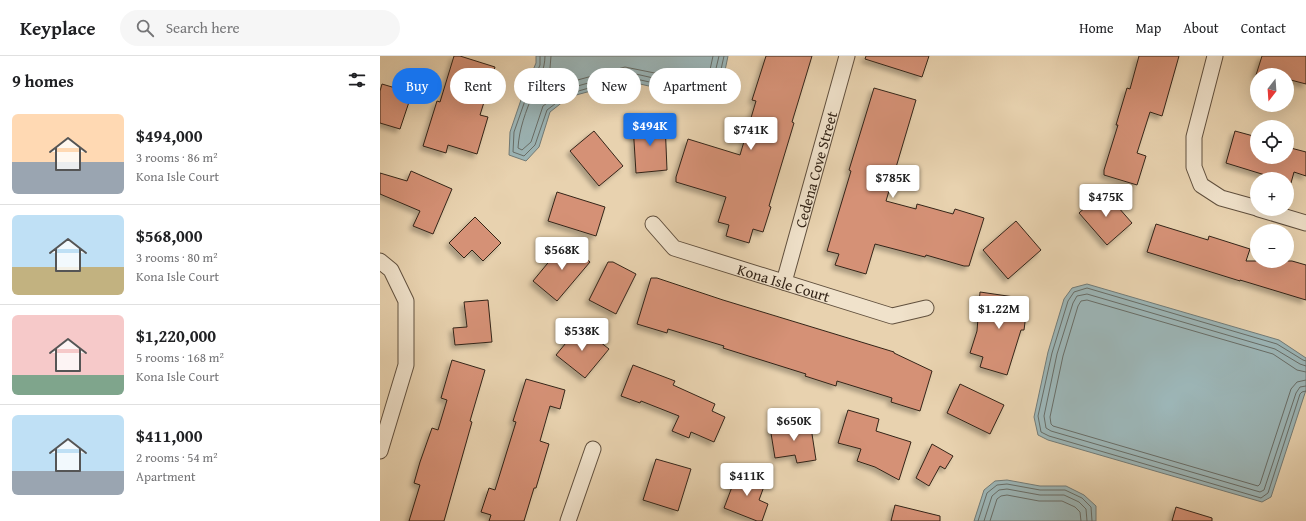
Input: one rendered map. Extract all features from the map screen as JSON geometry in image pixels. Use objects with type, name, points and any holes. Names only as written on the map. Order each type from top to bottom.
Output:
[{"type":"street","name":"Cedena Cove Street","points":[[784,282],[847,56]]},
{"type":"street","points":[[1215,56],[1194,137],[1194,167],[1201,185],[1222,198],[1250,207]]},
{"type":"street","points":[[1282,216],[1306,223]]},
{"type":"street","name":"Kona Isle Court","points":[[653,224],[674,248],[892,316],[926,308]]},
{"type":"street","points":[[380,261],[391,270],[406,301],[406,365],[380,451]]},
{"type":"street","points":[[568,521],[593,448]]},
{"type":"water","points":[[536,56],[728,56],[726,68],[649,68],[649,86],[641,84],[641,68],[587,68],[587,92],[579,94],[579,68],[534,68],[536,63]]},
{"type":"water","points":[[520,104],[560,104],[550,112],[539,147],[526,161],[509,155],[510,132]]},
{"type":"water","points":[[1087,284],[1279,340],[1306,358],[1306,390],[1271,497],[1262,502],[1048,440],[1038,435],[1034,417],[1048,352],[1064,299],[1072,288]]},
{"type":"water","points":[[1007,480],[1040,486],[1066,486],[1084,495],[1096,506],[1096,521],[974,521],[984,490],[995,481]]},
{"type":"building","points":[[454,56],[460,56],[495,67],[495,68],[450,68]]},
{"type":"building","points":[[766,56],[812,56],[792,122],[794,123],[769,206],[771,207],[763,232],[753,229],[749,243],[726,236],[729,225],[718,222],[726,197],[676,182],[676,177],[688,139],[740,155],[756,101],[752,100]]},
{"type":"building","points":[[866,56],[929,56],[922,77],[865,59]]},
{"type":"building","points":[[1139,56],[1179,56],[1162,116],[1150,112],[1137,153],[1146,156],[1137,185],[1104,175],[1104,170],[1118,125],[1116,125],[1127,88],[1130,89]]},
{"type":"building","points":[[1262,56],[1306,56],[1306,84],[1294,81],[1294,68],[1258,68]]},
{"type":"building","points":[[450,69],[450,104],[483,104],[480,115],[488,117],[477,154],[448,145],[446,153],[423,146],[436,104],[442,104],[442,95]]},
{"type":"building","points":[[382,84],[392,87],[392,104],[408,104],[400,129],[380,123],[380,91]]},
{"type":"building","points":[[874,88],[916,100],[886,201],[916,209],[917,204],[953,214],[955,209],[984,218],[969,266],[964,266],[926,255],[925,257],[875,244],[866,274],[835,265],[839,254],[827,251],[851,171],[849,170]]},
{"type":"building","points":[[665,121],[667,170],[636,173],[633,125]]},
{"type":"building","points":[[594,131],[623,166],[599,186],[570,151]]},
{"type":"building","points":[[1235,131],[1250,135],[1250,164],[1294,164],[1294,149],[1306,152],[1306,176],[1294,172],[1255,172],[1226,163]]},
{"type":"building","points":[[411,171],[452,189],[433,234],[413,226],[420,211],[380,194],[380,173],[407,181]]},
{"type":"building","points":[[1104,191],[1132,223],[1107,245],[1079,213]]},
{"type":"building","points":[[557,192],[605,207],[596,236],[548,221]]},
{"type":"building","points":[[475,217],[501,243],[483,261],[472,250],[464,258],[449,243]]},
{"type":"building","points":[[1016,221],[1041,250],[1008,279],[983,250]]},
{"type":"building","points":[[1156,224],[1208,240],[1209,236],[1250,249],[1246,261],[1250,261],[1250,268],[1294,268],[1294,262],[1306,265],[1306,300],[1240,281],[1147,252]]},
{"type":"building","points":[[566,241],[590,262],[557,301],[533,281]]},
{"type":"building","points":[[608,262],[613,262],[636,274],[616,314],[589,300]]},
{"type":"building","points":[[651,278],[657,278],[723,300],[894,352],[932,371],[920,411],[891,402],[892,398],[837,381],[836,386],[805,376],[806,374],[723,348],[724,346],[668,329],[667,333],[637,324]]},
{"type":"building","points":[[980,292],[1028,299],[1024,330],[1021,330],[1007,375],[980,367],[983,357],[970,353],[977,331]]},
{"type":"building","points":[[488,300],[492,342],[455,345],[453,328],[467,327],[464,302]]},
{"type":"building","points":[[580,326],[609,349],[585,378],[556,355]]},
{"type":"building","points":[[452,360],[485,370],[470,421],[472,422],[444,521],[409,521],[420,485],[414,483],[420,462],[432,428],[438,430],[447,400],[441,398]]},
{"type":"building","points":[[633,365],[675,381],[673,385],[715,404],[712,411],[725,417],[714,442],[691,432],[689,438],[672,431],[679,416],[641,401],[640,403],[621,396]]},
{"type":"building","points":[[526,379],[565,390],[560,409],[550,406],[540,441],[549,444],[536,488],[534,488],[524,521],[489,521],[491,515],[481,512],[489,488],[495,490],[516,422],[513,421]]},
{"type":"building","points":[[960,384],[1004,405],[990,434],[947,413]]},
{"type":"building","points":[[848,410],[879,419],[876,431],[911,442],[899,480],[875,467],[857,461],[861,449],[838,443]]},
{"type":"building","points":[[810,421],[816,460],[797,463],[795,455],[775,458],[770,427]]},
{"type":"building","points":[[932,444],[953,456],[945,469],[940,466],[929,486],[916,478]]},
{"type":"building","points":[[656,459],[691,469],[678,511],[643,500]]},
{"type":"building","points":[[738,471],[766,481],[759,500],[768,504],[762,521],[757,521],[724,508]]},
{"type":"building","points":[[895,505],[940,516],[940,521],[891,521]]},
{"type":"building","points":[[1176,507],[1212,518],[1212,521],[1172,521]]}]
